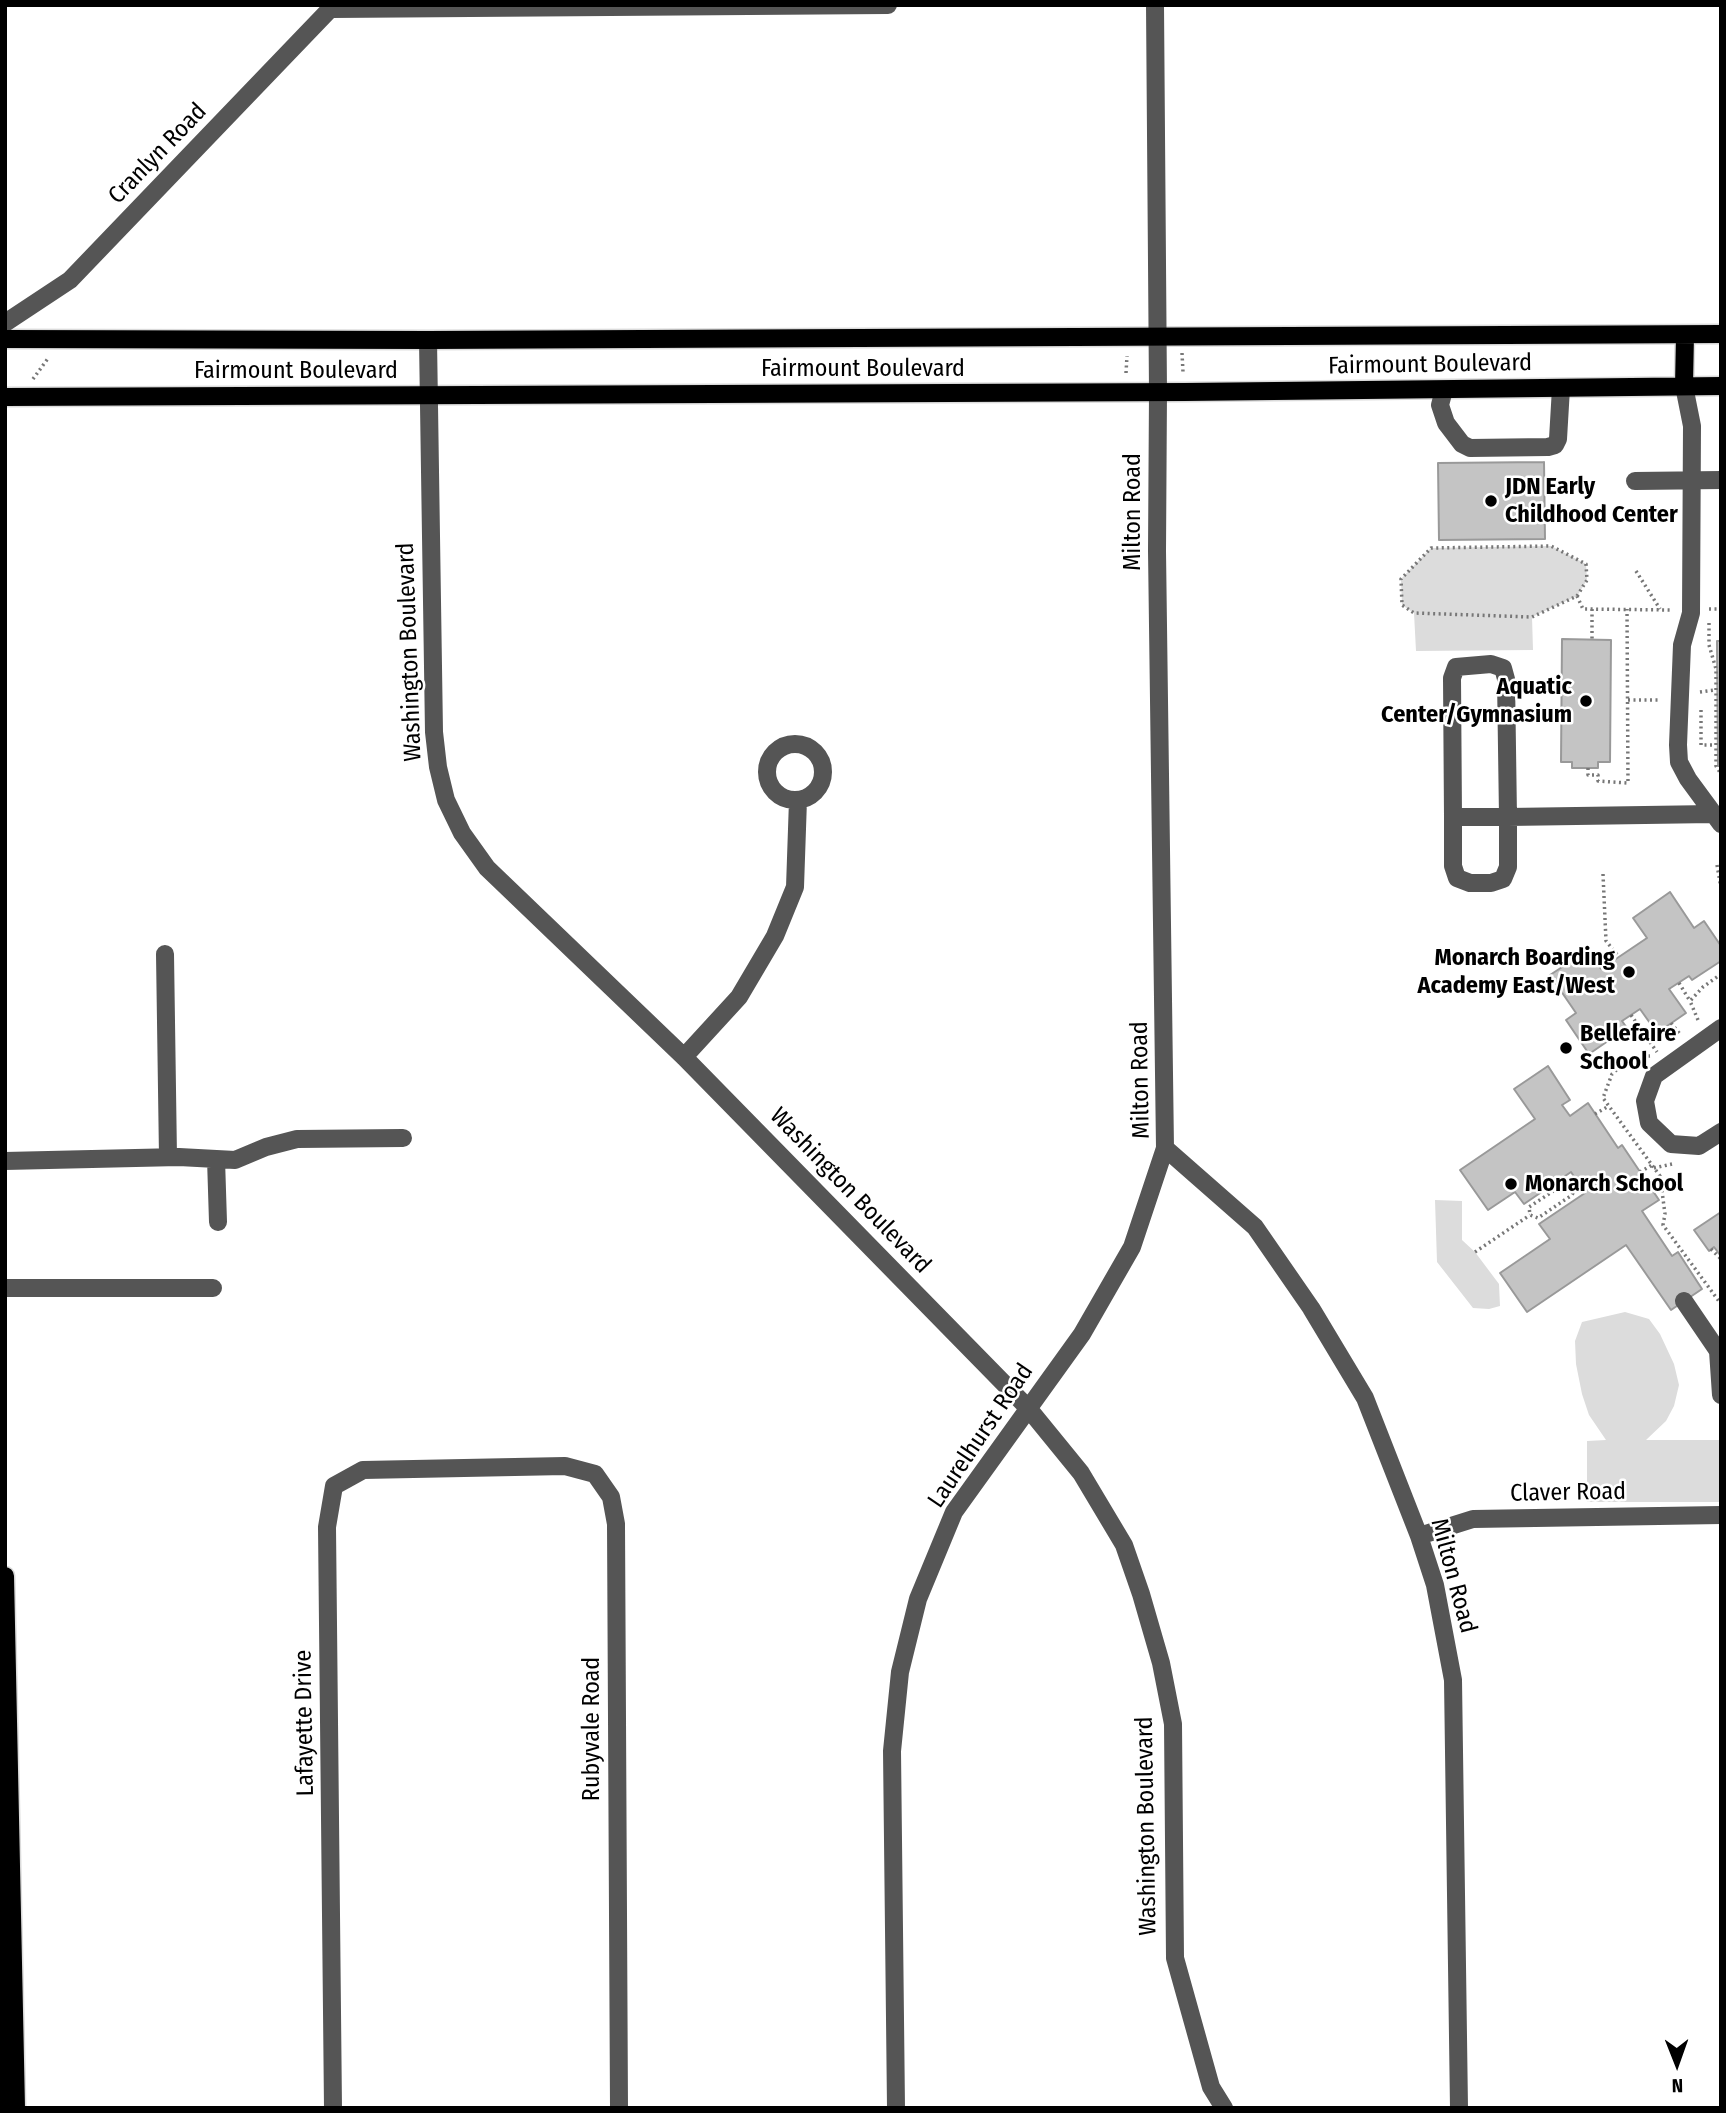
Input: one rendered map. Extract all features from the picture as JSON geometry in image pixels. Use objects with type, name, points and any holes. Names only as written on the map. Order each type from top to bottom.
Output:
[{"type":"main road","name":"Fairmount Boulevard","points":[[5,339],[428,340],[1721,334]]},
{"type":"main road","points":[[1684,386],[1685,335]]},
{"type":"main road","name":"Fairmount Boulevard","points":[[5,397],[1158,392],[1721,386]]},
{"type":"main road","points":[[5,1576],[9,1930],[16,2108]]},
{"type":"street","points":[[332,7],[888,5]]},
{"type":"street","name":"Milton Road","points":[[1155,5],[1157,551],[1165,1148],[1255,1227],[1311,1308],[1365,1398],[1419,1536],[1435,1585],[1453,1680],[1458,2108]]},
{"type":"street","name":"Cranlyn Road","points":[[5,323],[70,280],[332,7]]},
{"type":"street","name":"Washington Boulevard","points":[[428,340],[434,732],[438,767],[446,800],[462,833],[487,868],[684,1057],[1028,1408],[1081,1473],[1124,1545],[1161,1663],[1172,1724],[1175,1958],[1211,2087],[1223,2108]]},
{"type":"street","points":[[1684,386],[1692,426],[1691,613],[1682,645],[1679,762],[1717,819]]},
{"type":"street","points":[[1444,390],[1440,405],[1446,423],[1462,444],[1470,448],[1548,447],[1555,445],[1558,439],[1561,388]]},
{"type":"street","points":[[1634,481],[1721,480]]},
{"type":"street","points":[[1491,664],[1503,668],[1506,679],[1508,867],[1503,879],[1491,883],[1470,883],[1457,878],[1453,866],[1453,817],[1452,678],[1456,667],[1491,664]]},
{"type":"street","points":[[684,1057],[739,997],[775,936],[795,887],[798,800]]},
{"type":"street","points":[[1453,817],[1717,819]]},
{"type":"street","points":[[164,954],[167,1157]]},
{"type":"street","points":[[1721,1028],[1654,1076],[1645,1101],[1649,1123],[1671,1144],[1699,1146],[1721,1132]]},
{"type":"street","points":[[5,1161],[167,1157],[235,1160],[297,1139],[403,1138]]},
{"type":"street","name":"Laurelhurst Road","points":[[896,2108],[892,1751],[900,1672],[918,1599],[954,1512],[1082,1334],[1132,1247],[1165,1148]]},
{"type":"street","points":[[216,1158],[218,1222]]},
{"type":"street","points":[[5,1288],[213,1288]]},
{"type":"street","points":[[1684,1301],[1719,1350],[1721,1395]]},
{"type":"street","name":"Rubyvale Road","points":[[477,1467],[565,1466],[595,1474],[611,1497],[616,1524],[618,2108]]},
{"type":"street","name":"Lafayette Drive","points":[[333,2108],[327,1527],[334,1486],[363,1470],[477,1467]]},
{"type":"street","name":"Claver Road","points":[[1419,1536],[1473,1520],[1721,1515]]},
{"type":"path","points":[[1125,375],[1128,351]]},
{"type":"path","points":[[1182,351],[1183,372]]},
{"type":"path","points":[[29,383],[52,354]]},
{"type":"path","points":[[1551,546],[1586,564],[1587,580],[1577,596],[1532,617],[1414,613],[1402,605],[1401,579],[1431,548],[1551,546]]},
{"type":"path","points":[[1636,571],[1660,609]]},
{"type":"path","points":[[1577,596],[1583,609],[1673,610]]},
{"type":"path","points":[[1721,608],[1709,609],[1709,645],[1716,669],[1716,766],[1721,774]]},
{"type":"path","points":[[1592,609],[1592,640]]},
{"type":"path","points":[[1588,768],[1588,775],[1598,775],[1598,781],[1628,783],[1627,609]]},
{"type":"path","points":[[1714,690],[1700,690],[1700,745],[1715,745]]},
{"type":"path","points":[[1628,700],[1663,700]]},
{"type":"path","points":[[1717,865],[1721,888]]},
{"type":"path","points":[[1603,874],[1606,941],[1619,957]]},
{"type":"path","points":[[1679,983],[1690,1001]]},
{"type":"path","points":[[1631,1015],[1657,1052]]},
{"type":"path","points":[[1671,1023],[1680,1034]]},
{"type":"path","points":[[1595,1114],[1609,1106]]},
{"type":"path","points":[[1640,1172],[1652,1165]]},
{"type":"path","points":[[1530,1215],[1538,1219],[1572,1195],[1576,1187],[1563,1177]]},
{"type":"path","points":[[1530,1215],[1529,1207],[1567,1182]]},
{"type":"path","points":[[1475,1252],[1530,1215]]},
{"type":"path","points":[[1711,1249],[1721,1259]]},
{"type":"shaded area","points":[[1551,546],[1586,564],[1587,580],[1577,596],[1532,617],[1533,650],[1416,651],[1414,613],[1402,605],[1401,579],[1431,548]]},
{"type":"shaded area","points":[[1435,1200],[1462,1201],[1462,1240],[1475,1252],[1499,1284],[1500,1306],[1489,1309],[1473,1308],[1437,1262]]},
{"type":"shaded area","points":[[1625,1312],[1649,1319],[1660,1334],[1674,1364],[1679,1385],[1674,1406],[1666,1421],[1646,1440],[1721,1440],[1721,1502],[1587,1502],[1587,1441],[1606,1440],[1589,1415],[1582,1394],[1575,1341],[1582,1322]]},
{"type":"building","name":"JDN Early Childhood Center","points":[[1544,462],[1545,539],[1439,540],[1438,463]]},
{"type":"building","name":"Aquatic Center/Gymnasium","points":[[1562,639],[1611,640],[1610,762],[1598,762],[1598,768],[1572,768],[1572,762],[1561,762]]},
{"type":"building","points":[[1717,641],[1721,641],[1721,766],[1718,766]]},
{"type":"building","name":"Monarch Boarding Academy East/West","points":[[1670,892],[1694,928],[1704,921],[1721,946],[1721,961],[1692,980],[1689,976],[1669,989],[1686,1013],[1657,1033],[1640,1009],[1622,1021],[1627,1028],[1589,1054],[1566,1020],[1576,1013],[1550,975],[1588,950],[1601,969],[1647,938],[1633,918]]},
{"type":"building","name":"Monarch School","points":[[1548,1066],[1570,1100],[1562,1105],[1570,1116],[1588,1103],[1618,1148],[1622,1145],[1659,1200],[1642,1211],[1672,1256],[1678,1252],[1702,1289],[1671,1310],[1626,1245],[1527,1312],[1500,1273],[1550,1239],[1539,1224],[1585,1193],[1571,1172],[1524,1204],[1515,1192],[1488,1210],[1460,1170],[1535,1119],[1514,1089]]},
{"type":"building","points":[[1721,1212],[1720,1255],[1714,1247],[1709,1251],[1694,1230]]},
{"type":"place","name":"JDN Early Childhood Center","points":[[1491,501]]},
{"type":"place","name":"Aquatic Center/Gymnasium","points":[[1586,701]]},
{"type":"place","name":"Monarch Boarding Academy East/West","points":[[1629,972]]},
{"type":"place","name":"Bellefaire School","points":[[1566,1048]]},
{"type":"place","name":"Monarch School","points":[[1511,1184]]}]
